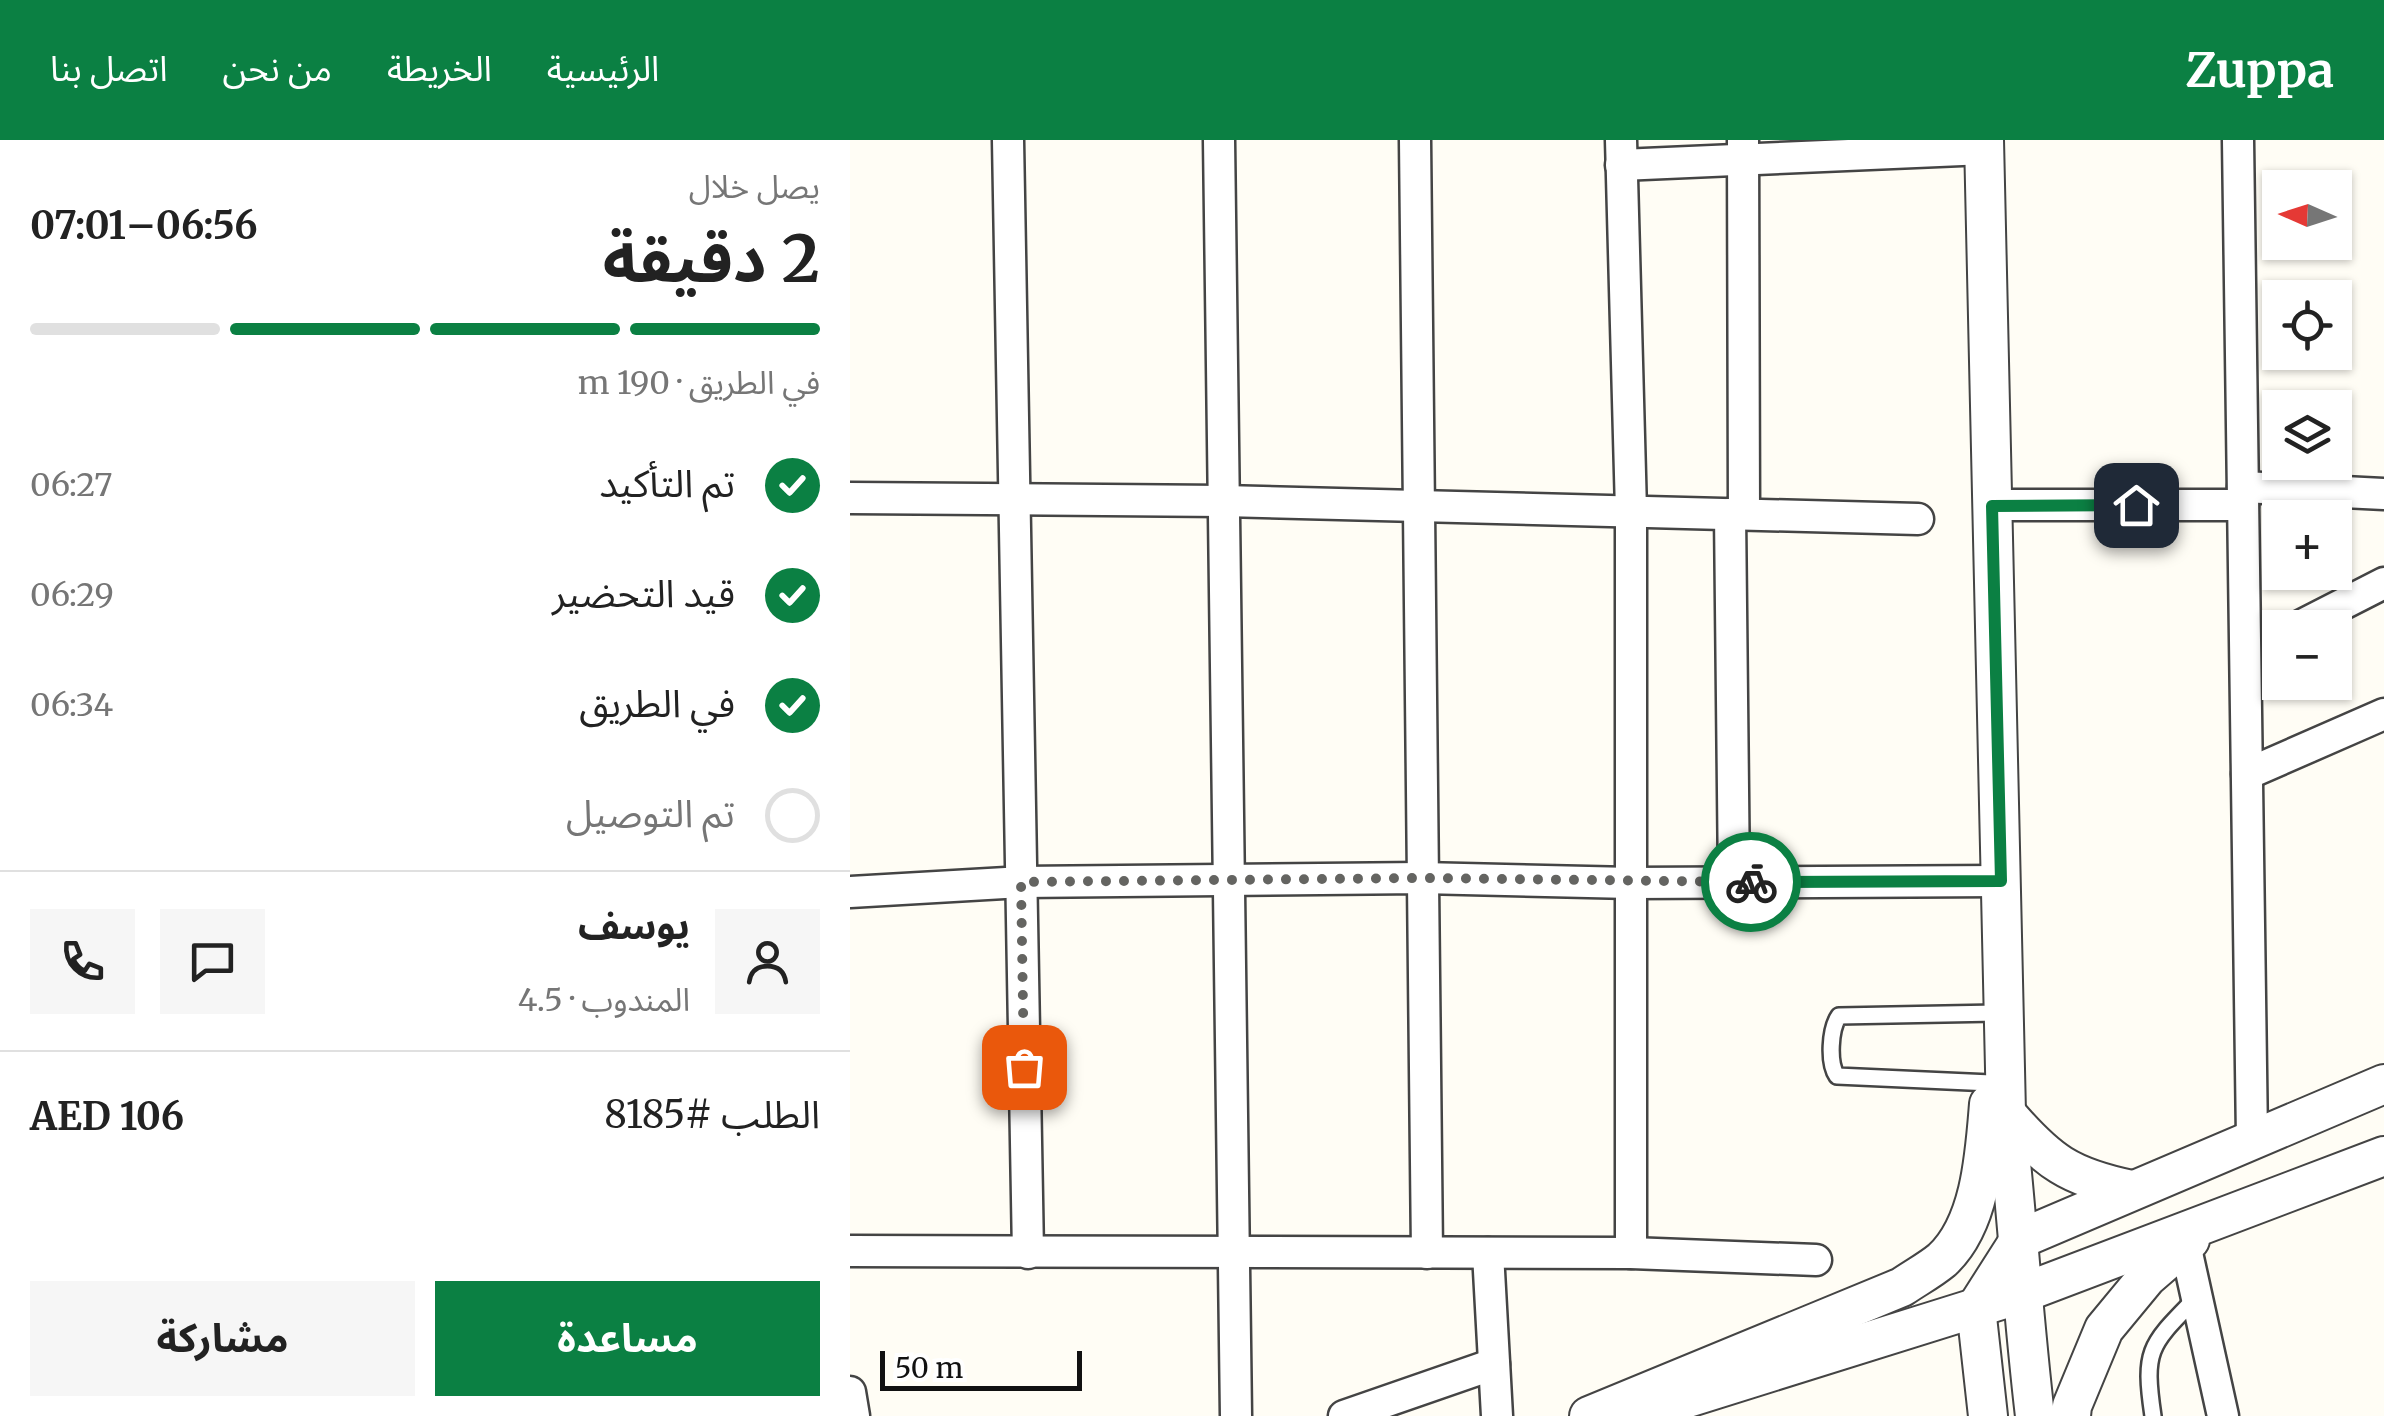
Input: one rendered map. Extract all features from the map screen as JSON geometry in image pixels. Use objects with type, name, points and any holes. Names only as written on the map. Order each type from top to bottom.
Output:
[{"type":"street","points":[[1008,140],[1028,1253]]},
{"type":"street","points":[[1218,140],[1236,1416]]},
{"type":"street","points":[[1415,140],[1427,1254]]},
{"type":"street","points":[[2238,140],[2252,1139]]},
{"type":"street","points":[[1589,1416],[1902,1286],[1943,1259],[1964,1228],[1977,1192],[1998,1098],[2002,954],[1984,145],[1621,152],[1631,512],[1631,1253]]},
{"type":"street","points":[[1734,882],[1743,151]]},
{"type":"street","points":[[1992,506],[2384,494]]},
{"type":"street","points":[[850,498],[1224,501],[1918,519]]},
{"type":"street","points":[[2331,610],[2384,583]]},
{"type":"street","points":[[2246,653],[2262,645]]},
{"type":"street","points":[[2248,774],[2384,714]]},
{"type":"street","points":[[850,892],[1021,882],[1422,878],[2001,881]]},
{"type":"street","points":[[2002,954],[1997,1012],[1998,1098],[2020,1239],[2020,1294],[2035,1416]]},
{"type":"street","points":[[1988,1416],[1976,1308],[2020,1239],[2384,1084]]},
{"type":"street","points":[[1998,1098],[2033,1144],[2064,1169],[2093,1182],[2132,1190]]},
{"type":"street","points":[[1630,1416],[2195,1235],[2384,1156]]},
{"type":"street","points":[[2195,1235],[2196,1298],[2223,1416]]},
{"type":"street","points":[[2071,1416],[2104,1329],[2147,1278],[2195,1235]]},
{"type":"street","points":[[850,1251],[1631,1253],[1816,1260]]},
{"type":"street","points":[[1488,1253],[1497,1416]]},
{"type":"street","points":[[1344,1416],[1494,1364]]},
{"type":"street","points":[[850,1392],[854,1416]]},
{"type":"lane","points":[[1997,1012],[1839,1016],[1834,1023],[1832,1069],[1837,1076],[1998,1098]]},
{"type":"lane","points":[[2153,1416],[2146,1374],[2150,1353],[2159,1336],[2196,1298]]},
{"type":"way so far","points":[[1024,1067],[1021,882],[1422,878],[1751,882]]},
{"type":"route","points":[[1751,882],[2001,881],[1992,506],[2136,505]]}]
